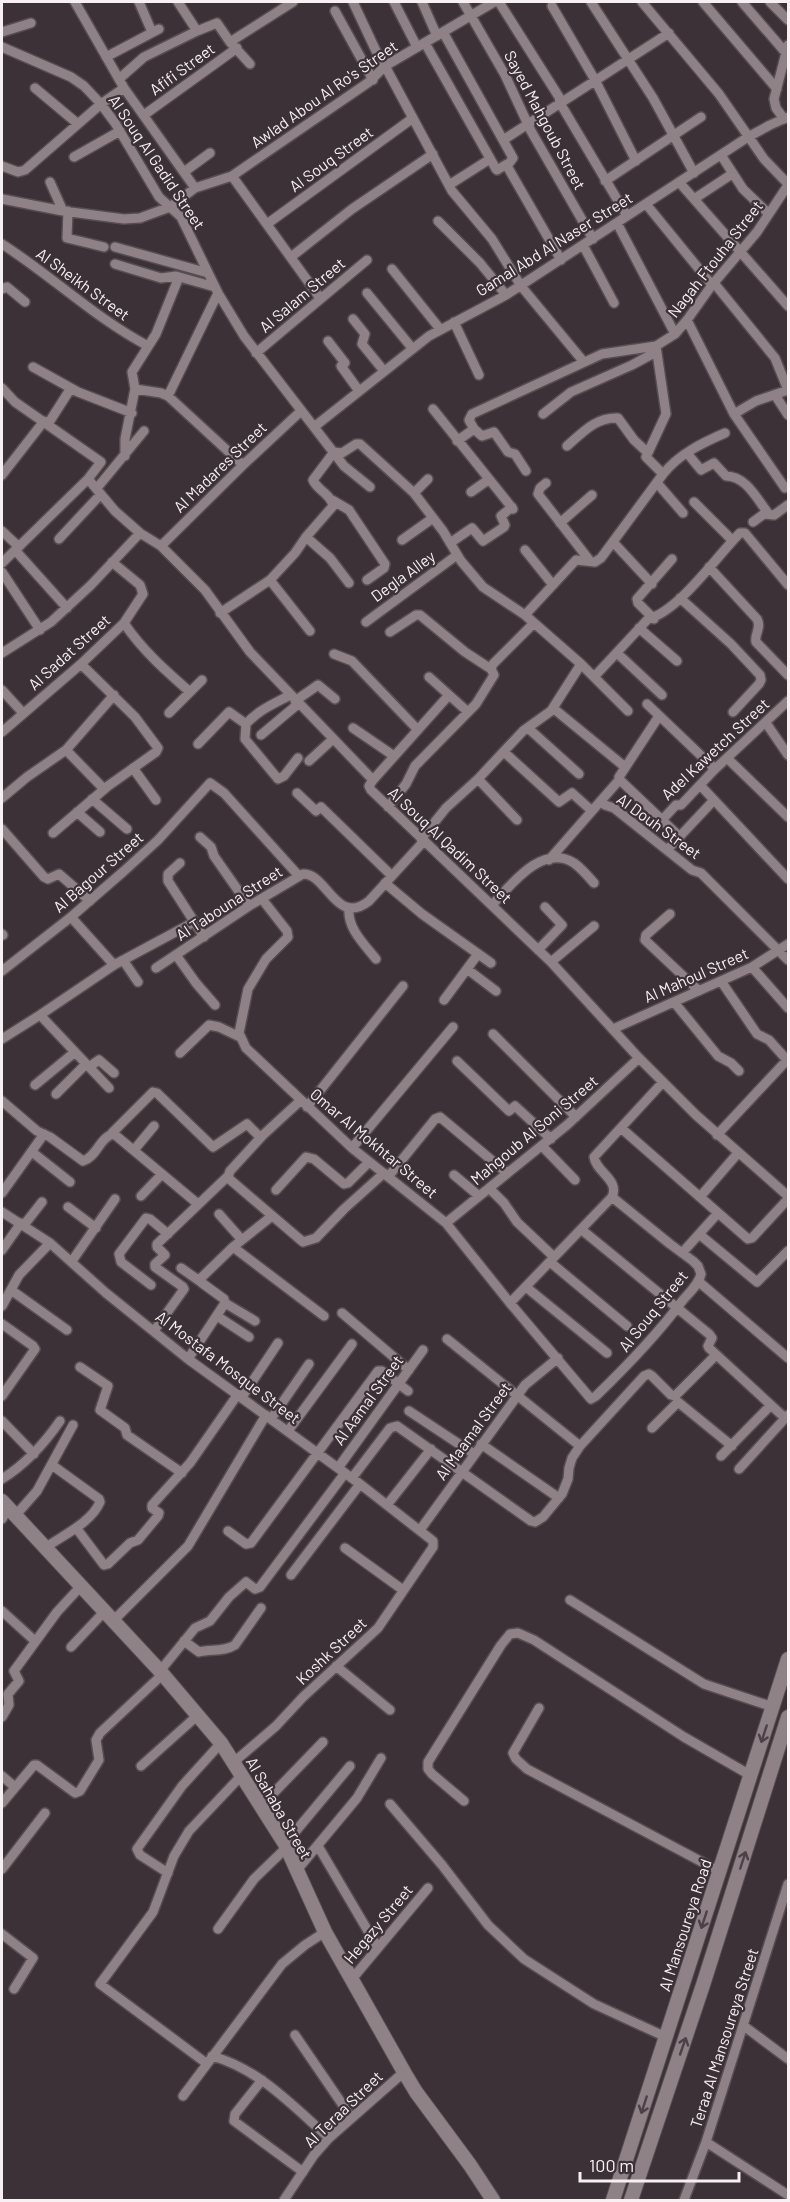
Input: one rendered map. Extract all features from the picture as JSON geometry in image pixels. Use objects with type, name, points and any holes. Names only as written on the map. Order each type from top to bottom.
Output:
[{"type":"main road","name":"Al Sahaba Street","points":[[6,1511],[81,1586],[161,1672],[222,1743],[286,1845],[325,1932],[404,2072],[416,2092],[471,2165],[493,2200]]},
{"type":"main road","name":"Al Mansoureya Road","points":[[613,2200],[789,1659]]},
{"type":"main road","points":[[631,2200],[789,1717]]},
{"type":"main road","points":[[748,1781],[764,1793]]},
{"type":"street","points":[[75,2],[122,83],[195,188]]},
{"type":"street","points":[[106,57],[155,30],[139,2]]},
{"type":"street","points":[[178,2],[197,31]]},
{"type":"street","points":[[271,2],[277,11]]},
{"type":"street","name":"Afifi Street","points":[[144,115],[277,11],[293,2]]},
{"type":"street","points":[[353,2],[384,67],[449,185],[489,235],[521,285],[584,361]]},
{"type":"street","points":[[394,2],[496,170],[513,158],[422,2]]},
{"type":"street","name":"Sayed Mahgoub Street","points":[[463,2],[505,75],[528,124],[593,238]]},
{"type":"street","name":"Awlad Abou Al Ro's Street","points":[[2,199],[66,211],[133,219],[170,207],[195,188],[232,176],[373,80],[384,67],[494,2]]},
{"type":"street","points":[[499,2],[559,97],[560,103],[627,216]]},
{"type":"street","points":[[591,2],[652,98],[694,173]]},
{"type":"street","points":[[642,2],[725,103],[770,166],[789,185]]},
{"type":"street","points":[[703,2],[777,89]]},
{"type":"street","points":[[742,2],[787,49],[775,106],[786,118]]},
{"type":"street","points":[[770,2],[789,20]]},
{"type":"street","points":[[552,6],[595,80],[636,160]]},
{"type":"street","points":[[335,11],[373,80]]},
{"type":"street","points":[[2,32],[31,22]]},
{"type":"street","points":[[2,166],[23,172],[101,104],[144,57],[216,22],[250,64]]},
{"type":"street","points":[[503,140],[669,33]]},
{"type":"street","name":"Al Souq Al Gadid Street","points":[[2,47],[71,77],[84,86],[101,104],[120,131],[159,197],[181,217],[232,318],[256,353],[334,452],[356,477],[370,487]]},
{"type":"street","points":[[35,88],[78,124]]},
{"type":"street","points":[[605,181],[701,117]]},
{"type":"street","name":"Al Souq Street","points":[[267,224],[413,118]]},
{"type":"street","name":"Gamal Abd Al Naser Street","points":[[314,427],[412,348],[440,329],[506,295],[748,137],[786,118]]},
{"type":"street","points":[[74,157],[120,131]]},
{"type":"street","points":[[184,172],[210,153]]},
{"type":"street","points":[[291,257],[352,208],[433,154]]},
{"type":"street","points":[[721,155],[749,196],[769,214]]},
{"type":"street","points":[[449,185],[490,159]]},
{"type":"street","points":[[507,164],[561,260]]},
{"type":"street","points":[[694,199],[732,174]]},
{"type":"street","points":[[232,176],[320,298]]},
{"type":"street","points":[[50,182],[66,211],[67,237],[104,247]]},
{"type":"street","points":[[679,182],[789,306]]},
{"type":"street","name":"Nagah Ftouha Street","points":[[543,414],[571,392],[632,365],[675,334],[789,185]]},
{"type":"street","points":[[646,204],[771,352],[780,367],[788,390],[756,402],[734,414]]},
{"type":"street","points":[[438,221],[480,263],[506,295]]},
{"type":"street","points":[[617,223],[675,334]]},
{"type":"street","name":"Al Sheikh Street","points":[[2,244],[113,326],[148,346]]},
{"type":"street","points":[[583,245],[614,303]]},
{"type":"street","points":[[115,247],[208,273]]},
{"type":"street","name":"Al Salam Street","points":[[256,353],[367,260]]},
{"type":"street","points":[[115,264],[161,278],[179,277],[217,290],[168,396]]},
{"type":"street","points":[[392,269],[440,329]]},
{"type":"street","points":[[125,456],[125,439],[135,390],[132,372],[156,334],[179,277]]},
{"type":"street","points":[[2,289],[7,287],[25,302]]},
{"type":"street","points":[[367,292],[412,348]]},
{"type":"street","points":[[353,319],[365,334],[362,344],[384,371]]},
{"type":"street","points":[[687,320],[734,414],[785,488]]},
{"type":"street","points":[[454,322],[479,375]]},
{"type":"street","points":[[328,340],[345,363],[341,367],[359,391]]},
{"type":"street","points":[[526,471],[515,454],[508,452],[494,432],[482,436],[474,429],[469,420],[472,414],[584,361],[609,352],[656,349],[666,414],[646,457],[663,474]]},
{"type":"street","points":[[33,367],[71,388],[132,413]]},
{"type":"street","points":[[2,388],[15,402],[100,460],[100,465],[88,479],[2,563]]},
{"type":"street","points":[[3,471],[46,422],[71,388]]},
{"type":"street","points":[[135,390],[168,396],[243,465]]},
{"type":"street","points":[[775,395],[789,415]]},
{"type":"street","points":[[2,401],[15,402]]},
{"type":"street","points":[[433,410],[513,508],[501,516],[504,527],[483,541],[472,528],[450,543]]},
{"type":"street","name":"Al Madares Street","points":[[161,546],[301,411]]},
{"type":"street","points":[[567,446],[597,421],[618,418],[634,440],[647,452]]},
{"type":"street","points":[[457,441],[474,429]]},
{"type":"street","points":[[58,539],[99,491],[144,431]]},
{"type":"street","points":[[525,615],[576,560],[595,562],[601,558],[663,474],[687,453],[725,433]]},
{"type":"street","points":[[367,580],[384,568],[384,563],[349,510],[332,501],[313,480],[334,452],[342,453],[356,444],[360,444],[414,493],[434,518],[472,576],[525,615],[581,664],[628,711]]},
{"type":"street","points":[[687,453],[701,470],[714,463],[726,476],[735,477],[742,482],[768,513],[774,515],[789,505]]},
{"type":"street","name":"Al Souq Al Qadim Street","points":[[88,479],[115,512],[140,533],[161,546],[205,590],[250,652],[373,780],[369,786],[371,790],[551,962],[639,1058],[717,1135],[789,1198]]},
{"type":"street","points":[[414,493],[428,479]]},
{"type":"street","points":[[471,492],[488,480]]},
{"type":"street","points":[[546,483],[540,488],[538,494],[590,561]]},
{"type":"street","points":[[657,483],[683,513]]},
{"type":"street","points":[[560,523],[592,495]]},
{"type":"street","points":[[220,613],[270,580],[333,506],[332,501]]},
{"type":"street","points":[[694,502],[732,540]]},
{"type":"street","points":[[753,522],[768,513]]},
{"type":"street","points":[[402,540],[434,518]]},
{"type":"street","points":[[2,531],[67,608]]},
{"type":"street","points":[[2,654],[40,630],[67,608],[140,533]]},
{"type":"street","points":[[594,677],[639,628],[680,598],[740,533],[745,534],[789,585]]},
{"type":"street","points":[[306,537],[330,558],[349,583]]},
{"type":"street","points":[[613,542],[652,584]]},
{"type":"street","points":[[525,550],[553,585]]},
{"type":"street","name":"Degla Alley","points":[[366,622],[457,555]]},
{"type":"street","points":[[654,618],[637,601],[672,559]]},
{"type":"street","name":"Al Sadat Street","points":[[2,732],[81,664],[124,623],[143,591],[140,585],[112,562]]},
{"type":"street","points":[[709,567],[757,619],[759,627],[755,637],[756,642],[789,675]]},
{"type":"street","points":[[2,572],[5,586],[40,630]]},
{"type":"street","points":[[270,580],[310,631]]},
{"type":"street","points":[[680,598],[734,646],[760,675],[759,684],[733,712]]},
{"type":"street","points":[[388,807],[406,784],[415,766],[476,704],[494,675],[491,669],[465,652],[420,615],[416,615],[390,632]]},
{"type":"street","points":[[124,623],[155,661],[190,692]]},
{"type":"street","points":[[491,669],[534,623]]},
{"type":"street","points":[[639,628],[677,661]]},
{"type":"street","points":[[617,653],[662,695]]},
{"type":"street","points":[[334,654],[352,661],[418,730]]},
{"type":"street","points":[[53,833],[104,789],[156,752],[158,746],[135,717],[81,664]]},
{"type":"street","points":[[376,959],[353,928],[348,915],[349,908],[362,906],[388,880],[446,808],[528,728],[546,716],[581,664]]},
{"type":"street","points":[[429,677],[468,712]]},
{"type":"street","points":[[169,713],[202,680]]},
{"type":"street","points":[[261,735],[295,700],[318,685],[335,699]]},
{"type":"street","points":[[2,690],[23,713]]},
{"type":"street","points":[[2,796],[66,750],[114,695]]},
{"type":"street","points":[[373,780],[449,695]]},
{"type":"street","points":[[295,700],[266,706],[246,724],[246,741],[278,779],[284,776],[298,758]]},
{"type":"street","name":"Adel Kawetch Street","points":[[662,820],[789,702]]},
{"type":"street","points":[[647,704],[715,769]]},
{"type":"street","points":[[553,708],[625,767]]},
{"type":"street","points":[[198,744],[229,711],[246,724]]},
{"type":"street","points":[[549,860],[620,779],[620,774],[659,716]]},
{"type":"street","points":[[766,723],[789,755]]},
{"type":"street","points":[[353,728],[394,756]]},
{"type":"street","points":[[528,728],[579,774]]},
{"type":"street","points":[[309,761],[333,739]]},
{"type":"street","points":[[66,750],[104,789]]},
{"type":"street","points":[[504,752],[559,802],[572,793],[592,811]]},
{"type":"street","points":[[727,758],[789,817]]},
{"type":"street","points":[[133,768],[156,800]]},
{"type":"street","points":[[478,779],[517,820]]},
{"type":"street","points":[[620,779],[680,837]]},
{"type":"street","name":"Al Bagour Street","points":[[2,971],[90,901],[158,840],[206,786],[212,784],[224,793],[298,875]]},
{"type":"street","points":[[700,785],[789,879]]},
{"type":"street","points":[[297,793],[316,811],[321,807],[422,914],[491,963]]},
{"type":"street","points":[[92,799],[127,830]]},
{"type":"street","points":[[667,850],[714,800]]},
{"type":"street","name":"Al Douh Street","points":[[600,802],[614,808],[692,870],[701,873],[789,960]]},
{"type":"street","points":[[77,812],[100,832]]},
{"type":"street","points":[[2,829],[45,878],[59,874],[90,901]]},
{"type":"street","points":[[200,837],[211,847],[213,856],[249,906]]},
{"type":"street","points":[[492,905],[526,870],[549,860],[567,860],[575,864],[594,883]]},
{"type":"street","points":[[180,864],[168,874],[168,881],[204,937]]},
{"type":"street","name":"Al Tabouna Street","points":[[156,968],[298,875],[307,873],[311,875],[338,902],[349,908]]},
{"type":"street","points":[[180,1053],[209,1025],[219,1026],[240,1037],[248,989],[266,959],[288,937],[287,931],[262,899]]},
{"type":"street","points":[[538,950],[562,925],[545,907]]},
{"type":"street","points":[[670,914],[646,935],[645,940],[699,991]]},
{"type":"street","points":[[71,917],[138,982]]},
{"type":"street","points":[[2,1039],[118,963],[194,922]]},
{"type":"street","points":[[551,962],[594,926]]},
{"type":"street","name":"Al Mahoul Street","points":[[613,1029],[752,967],[789,944]]},
{"type":"street","points":[[444,1000],[478,954]]},
{"type":"street","points":[[176,955],[215,1005]]},
{"type":"street","points":[[752,967],[789,1008]]},
{"type":"street","points":[[467,969],[496,991]]},
{"type":"street","points":[[717,1135],[788,1060],[769,1040],[757,1034],[721,981]]},
{"type":"street","points":[[154,1332],[184,1289],[155,1266],[165,1256],[157,1246],[228,1176],[230,1170],[263,1135],[303,1104],[403,986]]},
{"type":"street","points":[[674,1002],[718,1056],[740,1071]]},
{"type":"street","points":[[40,1015],[109,1088]]},
{"type":"street","points":[[352,1148],[453,1027]]},
{"type":"street","points":[[493,1034],[576,1117]]},
{"type":"street","name":"Omar Al Mokhtar Street","points":[[240,1037],[246,1048],[303,1104],[352,1148],[446,1223],[591,1399]]},
{"type":"street","points":[[35,1085],[75,1052]]},
{"type":"street","name":"Mahgoub Al Soni Street","points":[[446,1223],[576,1117],[639,1058]]},
{"type":"street","points":[[56,1094],[88,1066],[99,1060],[114,1073]]},
{"type":"street","points":[[457,1061],[509,1111],[515,1106],[550,1139]]},
{"type":"street","points":[[510,1303],[612,1197],[614,1185],[594,1161],[597,1154],[663,1082]]},
{"type":"street","points":[[2,1101],[37,1131],[85,1161],[151,1092],[155,1091],[211,1147],[216,1146],[247,1124],[259,1136],[263,1135]]},
{"type":"street","points":[[228,1176],[303,1242],[310,1241],[386,1175],[435,1119],[440,1118],[507,1173]]},
{"type":"street","points":[[134,1150],[154,1126]]},
{"type":"street","points":[[621,1128],[749,1239],[789,1198]]},
{"type":"street","points":[[112,1133],[198,1204]]},
{"type":"street","points":[[2,1193],[44,1134]]},
{"type":"street","points":[[542,1146],[575,1180]]},
{"type":"street","points":[[32,1152],[70,1182]]},
{"type":"street","points":[[700,1197],[738,1153]]},
{"type":"street","points":[[276,1190],[306,1157],[314,1159],[345,1184],[369,1162]]},
{"type":"street","points":[[141,1196],[162,1174]]},
{"type":"street","points":[[454,1175],[479,1196]]},
{"type":"street","points":[[489,1188],[552,1259],[627,1326]]},
{"type":"street","name":"Al Souq Street","points":[[591,1399],[638,1355],[678,1308],[701,1274],[698,1266],[612,1197]]},
{"type":"street","points":[[72,1261],[115,1199]]},
{"type":"street","points":[[2,1250],[42,1202]]},
{"type":"street","points":[[68,1207],[96,1228]]},
{"type":"street","name":"Al Mostafa Mosque Street","points":[[2,1212],[50,1243],[106,1293],[188,1359],[420,1530],[433,1541],[433,1547]]},
{"type":"street","points":[[682,1253],[718,1213]]},
{"type":"street","points":[[219,1214],[242,1240]]},
{"type":"street","points":[[201,1282],[202,1277],[233,1247],[272,1216]]},
{"type":"street","points":[[151,1285],[121,1262],[119,1254],[146,1218],[168,1234]]},
{"type":"street","points":[[582,1230],[709,1334],[712,1338],[709,1347],[716,1355],[787,1417],[739,1469]]},
{"type":"street","points":[[699,1234],[757,1282],[789,1251]]},
{"type":"street","points":[[2,1306],[24,1269],[50,1243]]},
{"type":"street","points":[[233,1247],[324,1316]]},
{"type":"street","points":[[181,1268],[224,1299],[225,1303],[255,1321]]},
{"type":"street","points":[[698,1281],[789,1358]]},
{"type":"street","points":[[526,1287],[607,1353]]},
{"type":"street","points":[[11,1290],[67,1330]]},
{"type":"street","points":[[188,1359],[225,1303]]},
{"type":"street","points":[[342,1313],[409,1370]]},
{"type":"street","points":[[217,1316],[249,1337]]},
{"type":"street","points":[[2,1323],[35,1350],[2,1396]]},
{"type":"street","points":[[447,1339],[580,1446]]},
{"type":"street","points":[[77,1529],[103,1564],[108,1564],[130,1543],[138,1540],[158,1516],[159,1513],[152,1508],[152,1505],[182,1473],[278,1343]]},
{"type":"street","points":[[288,1431],[352,1344]]},
{"type":"street","name":"Al Aamal Street","points":[[345,1473],[398,1384],[423,1350]]},
{"type":"street","points":[[2,1803],[36,1765],[72,1791],[80,1791],[99,1760],[96,1740],[100,1733],[161,1672],[195,1628],[210,1621],[228,1597],[244,1582],[255,1589],[260,1587],[345,1473],[390,1428],[399,1426],[531,1521],[540,1520],[565,1488],[572,1458],[580,1446],[644,1376],[650,1374],[671,1395],[675,1396],[716,1355]]},
{"type":"street","name":"Al Maamal Street","points":[[420,1530],[518,1395],[533,1377],[558,1358]]},
{"type":"street","points":[[71,1647],[188,1546],[268,1417],[309,1364]]},
{"type":"street","points":[[80,1367],[108,1386],[100,1410],[125,1428],[127,1435],[182,1473]]},
{"type":"street","points":[[228,1531],[246,1544],[250,1544],[376,1372],[382,1371],[408,1391]]},
{"type":"street","points":[[652,1428],[678,1402],[732,1446]]},
{"type":"street","points":[[721,1456],[771,1405]]},
{"type":"street","points":[[409,1411],[474,1454]]},
{"type":"street","points":[[2,1421],[33,1454]]},
{"type":"street","points":[[2,1479],[33,1454],[60,1421]]},
{"type":"street","points":[[6,1511],[37,1491],[73,1425]]},
{"type":"street","points":[[481,1444],[559,1498]]},
{"type":"street","points":[[387,1505],[430,1449]]},
{"type":"street","points":[[45,1548],[70,1530],[77,1529],[100,1501],[51,1465]]},
{"type":"street","points":[[291,1575],[360,1484]]},
{"type":"street","name":"Koshk Street","points":[[234,1762],[276,1726],[378,1628],[433,1547]]},
{"type":"street","points":[[345,1548],[403,1590]]},
{"type":"street","points":[[2,1717],[9,1706],[8,1694],[19,1681],[14,1671],[35,1641],[81,1586]]},
{"type":"street","points":[[570,1600],[704,1684],[773,1707]]},
{"type":"street","points":[[184,1641],[199,1652],[208,1649],[230,1648],[235,1645],[261,1608]]},
{"type":"street","points":[[2,1611],[35,1641]]},
{"type":"street","points":[[464,1801],[432,1774],[428,1769],[428,1762],[501,1645],[510,1634],[518,1633],[534,1640],[748,1781]]},
{"type":"street","points":[[336,1666],[390,1710]]},
{"type":"street","points":[[539,1708],[513,1753],[516,1759],[528,1769],[719,1871]]},
{"type":"street","points":[[141,1766],[198,1715]]},
{"type":"street","points":[[261,1806],[323,1742]]},
{"type":"street","points":[[168,1873],[140,1855],[137,1849],[182,1786],[222,1743]]},
{"type":"street","points":[[297,1870],[357,1798],[381,1758]]},
{"type":"street","points":[[218,1929],[254,1879],[286,1845],[350,1766]]},
{"type":"street","points":[[242,1775],[189,1831],[174,1856],[153,1912],[100,1984],[209,2060],[239,2066],[262,2080],[329,2138]]},
{"type":"street","points":[[2,1776],[15,1787]]},
{"type":"street","points":[[390,1804],[442,1865],[488,1925],[524,1959],[594,2004],[666,2037]]},
{"type":"street","points":[[2,1869],[45,1813]]},
{"type":"street","points":[[318,1846],[378,1948]]},
{"type":"street","name":"Teraa Al Mansoureya Street","points":[[684,2200],[706,2142],[789,1884]]},
{"type":"street","name":"Hegazy Street","points":[[352,1979],[428,1887]]},
{"type":"street","points":[[183,2096],[282,1964],[325,1932]]},
{"type":"street","points":[[2,1934],[33,1958],[14,1989]]},
{"type":"street","points":[[744,2026],[789,2059]]},
{"type":"street","points":[[295,2036],[351,2117]]},
{"type":"street","name":"Al Teraa Street","points":[[284,2200],[329,2138],[404,2072]]},
{"type":"street","points":[[262,2080],[235,2114],[234,2121],[303,2172]]},
{"type":"street","points":[[706,2142],[789,2195]]}]
